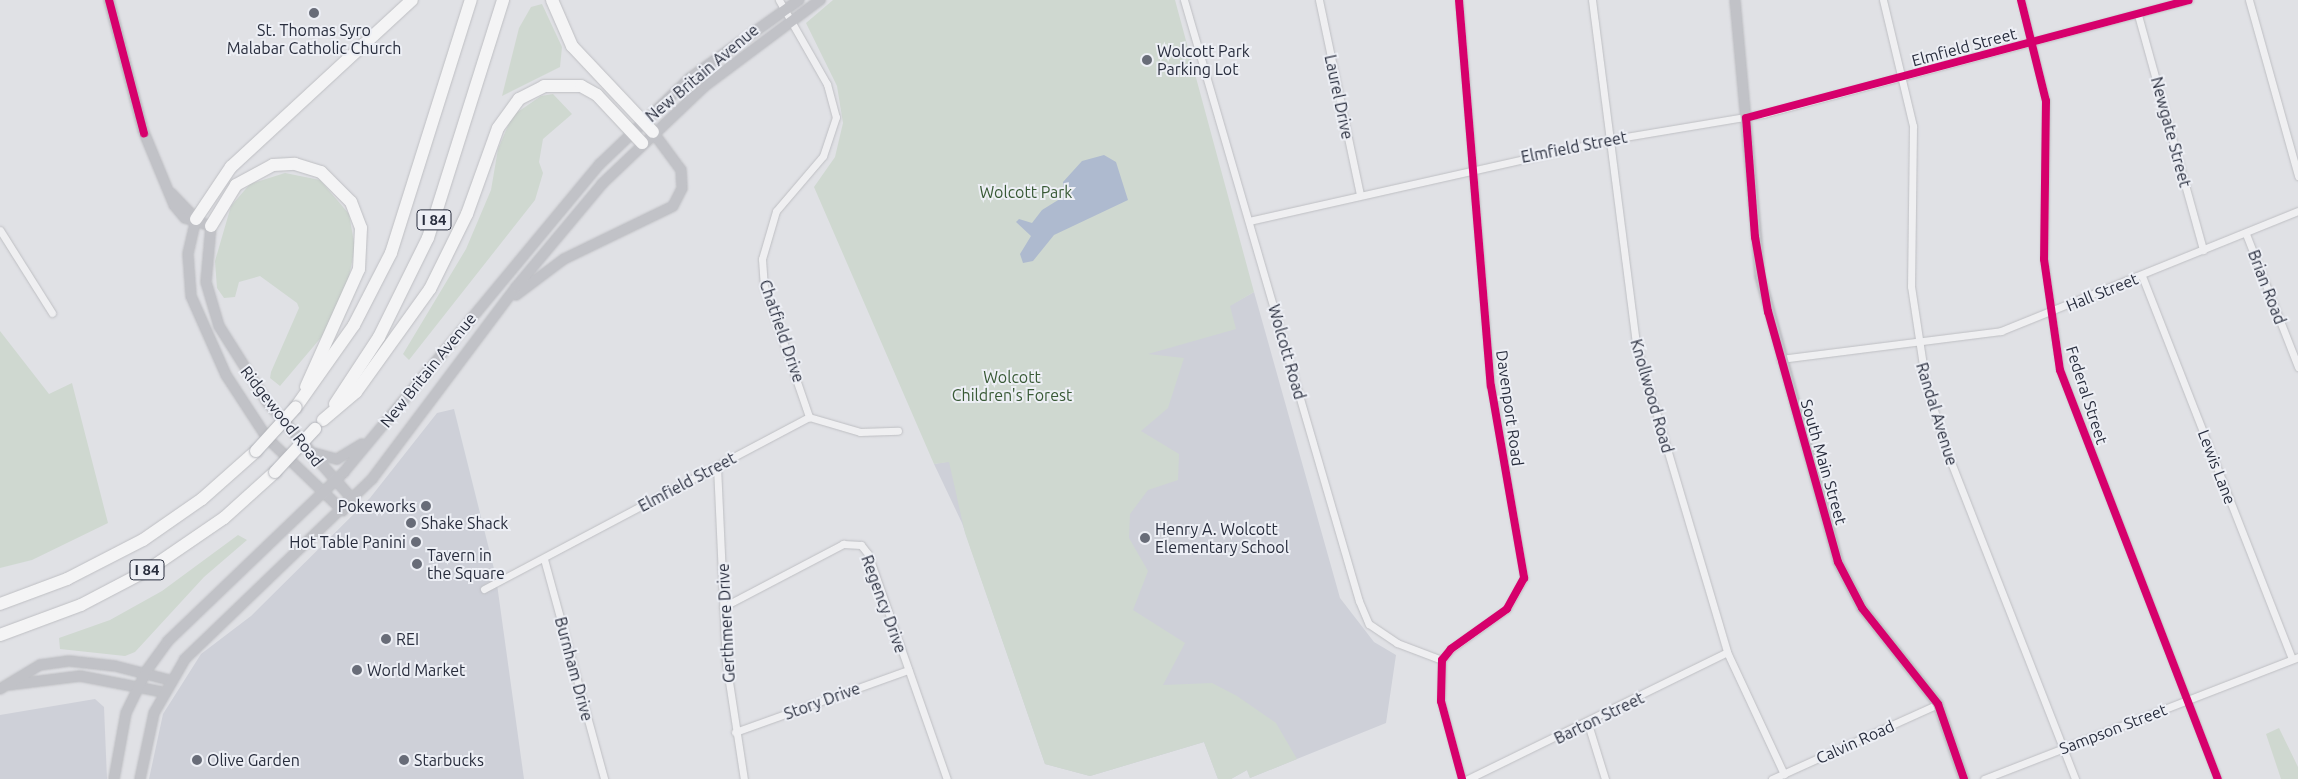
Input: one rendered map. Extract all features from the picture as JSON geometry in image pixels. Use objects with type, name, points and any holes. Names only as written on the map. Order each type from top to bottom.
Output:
[{"type":"highway","points":[[196,220],[231,168],[412,0]]},
{"type":"highway","name":"I 84","points":[[0,604],[67,579],[143,540],[202,499],[256,450],[298,404],[358,319],[398,237],[471,0]]},
{"type":"highway","name":"I 84","points":[[0,634],[74,608],[148,570],[224,518],[275,472],[319,425],[370,352],[420,255],[503,0]]},
{"type":"highway","points":[[552,0],[572,46],[654,132]]},
{"type":"highway","points":[[319,425],[356,392],[425,297],[459,233],[498,128],[518,99],[544,86],[578,85],[596,95],[642,143]]},
{"type":"highway","points":[[211,226],[236,185],[273,165],[295,164],[321,172],[354,207],[362,238],[356,280],[298,404]]},
{"type":"main road","points":[[109,0],[143,130],[171,193],[184,216],[211,226]]},
{"type":"main road","name":"New Britain Avenue","points":[[114,779],[121,730],[138,686],[145,673],[183,626],[335,482],[566,201],[632,132],[716,57],[782,5],[799,0]]},
{"type":"main road","name":"New Britain Avenue","points":[[140,779],[145,739],[162,692],[169,680],[199,644],[353,500],[580,209],[642,143],[721,73],[820,0]]},
{"type":"main road","name":"South Main Street","points":[[1735,0],[1756,251],[1780,359],[1842,572],[1862,608],[1938,704],[1964,779]]},
{"type":"main road","points":[[502,307],[559,262],[673,206],[681,192],[681,170],[654,132]]},
{"type":"main road","name":"Ridgewood Road","points":[[196,220],[188,272],[198,319],[252,420],[342,511]]},
{"type":"main road","name":"Ridgewood Road","points":[[211,226],[205,274],[215,317],[250,379],[304,447],[353,500]]},
{"type":"main road","points":[[304,447],[324,458],[337,459],[377,433]]},
{"type":"main road","points":[[4,687],[29,670],[54,662],[101,663],[169,680]]},
{"type":"main road","points":[[4,687],[80,676],[162,692]]},
{"type":"street","name":"Wolcott Road","points":[[1184,0],[1322,480],[1369,624],[1397,643],[1442,660]]},
{"type":"street","name":"Laurel Drive","points":[[1319,0],[1360,195]]},
{"type":"street","name":"Davenport Road","points":[[1442,660],[1507,609],[1524,578],[1523,550],[1491,386],[1474,168],[1458,0]]},
{"type":"street","name":"Knollwood Road","points":[[1592,0],[1607,140],[1636,344],[1727,652],[1784,774]]},
{"type":"street","name":"Randal Avenue","points":[[1883,0],[1903,77],[1914,143],[1909,228],[1918,343],[1949,457],[2075,779]]},
{"type":"street","name":"Federal Street","points":[[2021,0],[2033,43],[2048,134],[2044,259],[2049,314],[2060,370],[2218,779]]},
{"type":"street","name":"Elmfield Street","points":[[1249,221],[1474,168],[1607,140],[1746,118],[2189,0]]},
{"type":"street","points":[[2249,0],[2298,176]]},
{"type":"street","name":"Chatfield Drive","points":[[782,5],[827,84],[836,117],[823,156],[776,211],[762,259],[764,286],[809,417]]},
{"type":"street","name":"Newgate Street","points":[[2138,15],[2203,250]]},
{"type":"street","name":"Hall Street","points":[[1780,359],[2001,331],[2049,314],[2298,211]]},
{"type":"street","points":[[0,230],[52,313]]},
{"type":"street","name":"Brian Road","points":[[2246,234],[2298,367]]},
{"type":"street","name":"Lewis Lane","points":[[2142,276],[2295,658]]},
{"type":"street","name":"Elmfield Street","points":[[484,589],[544,559],[809,417]]},
{"type":"street","points":[[809,417],[860,432],[898,431]]},
{"type":"street","name":"Gerthmere Drive","points":[[718,466],[723,607],[735,732],[744,779]]},
{"type":"street","name":"Regency Drive","points":[[723,607],[844,544],[860,545],[868,554],[946,779]]},
{"type":"street","name":"Burnham Drive","points":[[544,559],[604,779]]},
{"type":"street","name":"Barton Street","points":[[1468,779],[1588,724],[1727,652]]},
{"type":"street","name":"Sampson Street","points":[[1984,779],[2295,658]]},
{"type":"street","points":[[1442,660],[1441,701],[1462,779]]},
{"type":"street","name":"Story Drive","points":[[735,732],[908,670]]},
{"type":"street","name":"Calvin Road","points":[[1772,779],[1938,704]]},
{"type":"street","points":[[1588,724],[1605,779]]},
{"type":"shaded area","name":"Henry A. Wolcott Elementary School","points":[[1254,292],[1340,598],[1374,642],[1396,655],[1386,723],[1250,778],[1247,770],[1231,779],[1218,779],[1204,742],[1090,776],[1045,764],[962,523],[934,464],[1033,447],[1116,369]]},
{"type":"shaded area","points":[[454,409],[496,577],[524,779],[149,779],[163,714],[201,654],[251,616],[370,498],[437,413]]},
{"type":"shaded area","points":[[95,699],[104,707],[107,779],[0,779],[0,715]]},
{"type":"green space","name":"Wolcott Park","points":[[833,0],[1175,0],[1254,292],[1230,306],[1236,329],[1148,354],[1184,358],[1168,408],[1141,431],[1179,454],[1178,480],[1148,490],[1130,514],[1129,538],[1148,571],[1133,610],[1185,643],[1163,685],[1212,683],[1237,696],[1276,723],[1297,759],[1250,778],[1247,770],[1231,779],[1218,779],[1204,742],[1090,776],[1045,764],[965,533],[949,462],[934,464],[814,187],[835,157],[843,123],[837,86],[806,23]]},
{"type":"green space","points":[[542,4],[562,47],[560,67],[502,96],[519,28],[531,7]]},
{"type":"green space","points":[[553,94],[572,114],[543,139],[539,162],[543,173],[535,200],[409,360],[403,354],[466,249],[491,190],[498,149],[512,116],[541,96]]},
{"type":"green space","points":[[285,173],[320,180],[349,214],[355,248],[348,281],[324,334],[280,386],[270,378],[271,372],[299,308],[297,303],[260,276],[239,282],[235,297],[224,298],[217,288],[215,261],[231,206],[250,184]]},
{"type":"green space","points":[[0,331],[49,394],[72,383],[108,523],[32,560],[0,568]]},
{"type":"green space","points":[[238,535],[247,540],[204,577],[135,652],[125,656],[60,649],[59,638],[110,620],[162,591]]},
{"type":"green space","points":[[2279,728],[2298,767],[2298,779],[2281,779],[2266,734]]},
{"type":"water","points":[[1104,155],[1116,162],[1128,200],[1054,235],[1033,261],[1023,263],[1020,254],[1031,236],[1016,222],[1019,219],[1032,223],[1042,210],[1063,197],[1063,182],[1082,161]]},
{"type":"cycle path","points":[[109,0],[144,133]]},
{"type":"cycle path","points":[[1459,0],[1491,386],[1524,578],[1507,609],[1451,649],[1442,660],[1441,701],[1462,779]]},
{"type":"cycle path","points":[[2021,0],[2046,101],[2044,259],[2060,370],[2218,779]]},
{"type":"cycle path","points":[[1964,779],[1938,704],[1862,608],[1838,562],[1768,312],[1755,237],[1746,118],[2189,0]]},
{"type":"place","name":"St. Thomas Syro Malabar Catholic Church","points":[[314,13]]},
{"type":"place","name":"Wolcott Park Parking Lot","points":[[1147,60]]},
{"type":"place","name":"Pokeworks","points":[[426,506]]},
{"type":"place","name":"Shake Shack","points":[[411,523]]},
{"type":"place","name":"Henry A. Wolcott Elementary School","points":[[1145,538]]},
{"type":"place","name":"Hot Table Panini","points":[[416,542]]},
{"type":"place","name":"Tavern in the Square","points":[[417,564]]},
{"type":"place","name":"REI","points":[[386,639]]},
{"type":"place","name":"World Market","points":[[357,670]]},
{"type":"place","name":"Olive Garden","points":[[197,760]]},
{"type":"place","name":"Starbucks","points":[[404,760]]},
{"type":"park label","name":"Wolcott Children's Forest","points":[[1012,386]]}]
